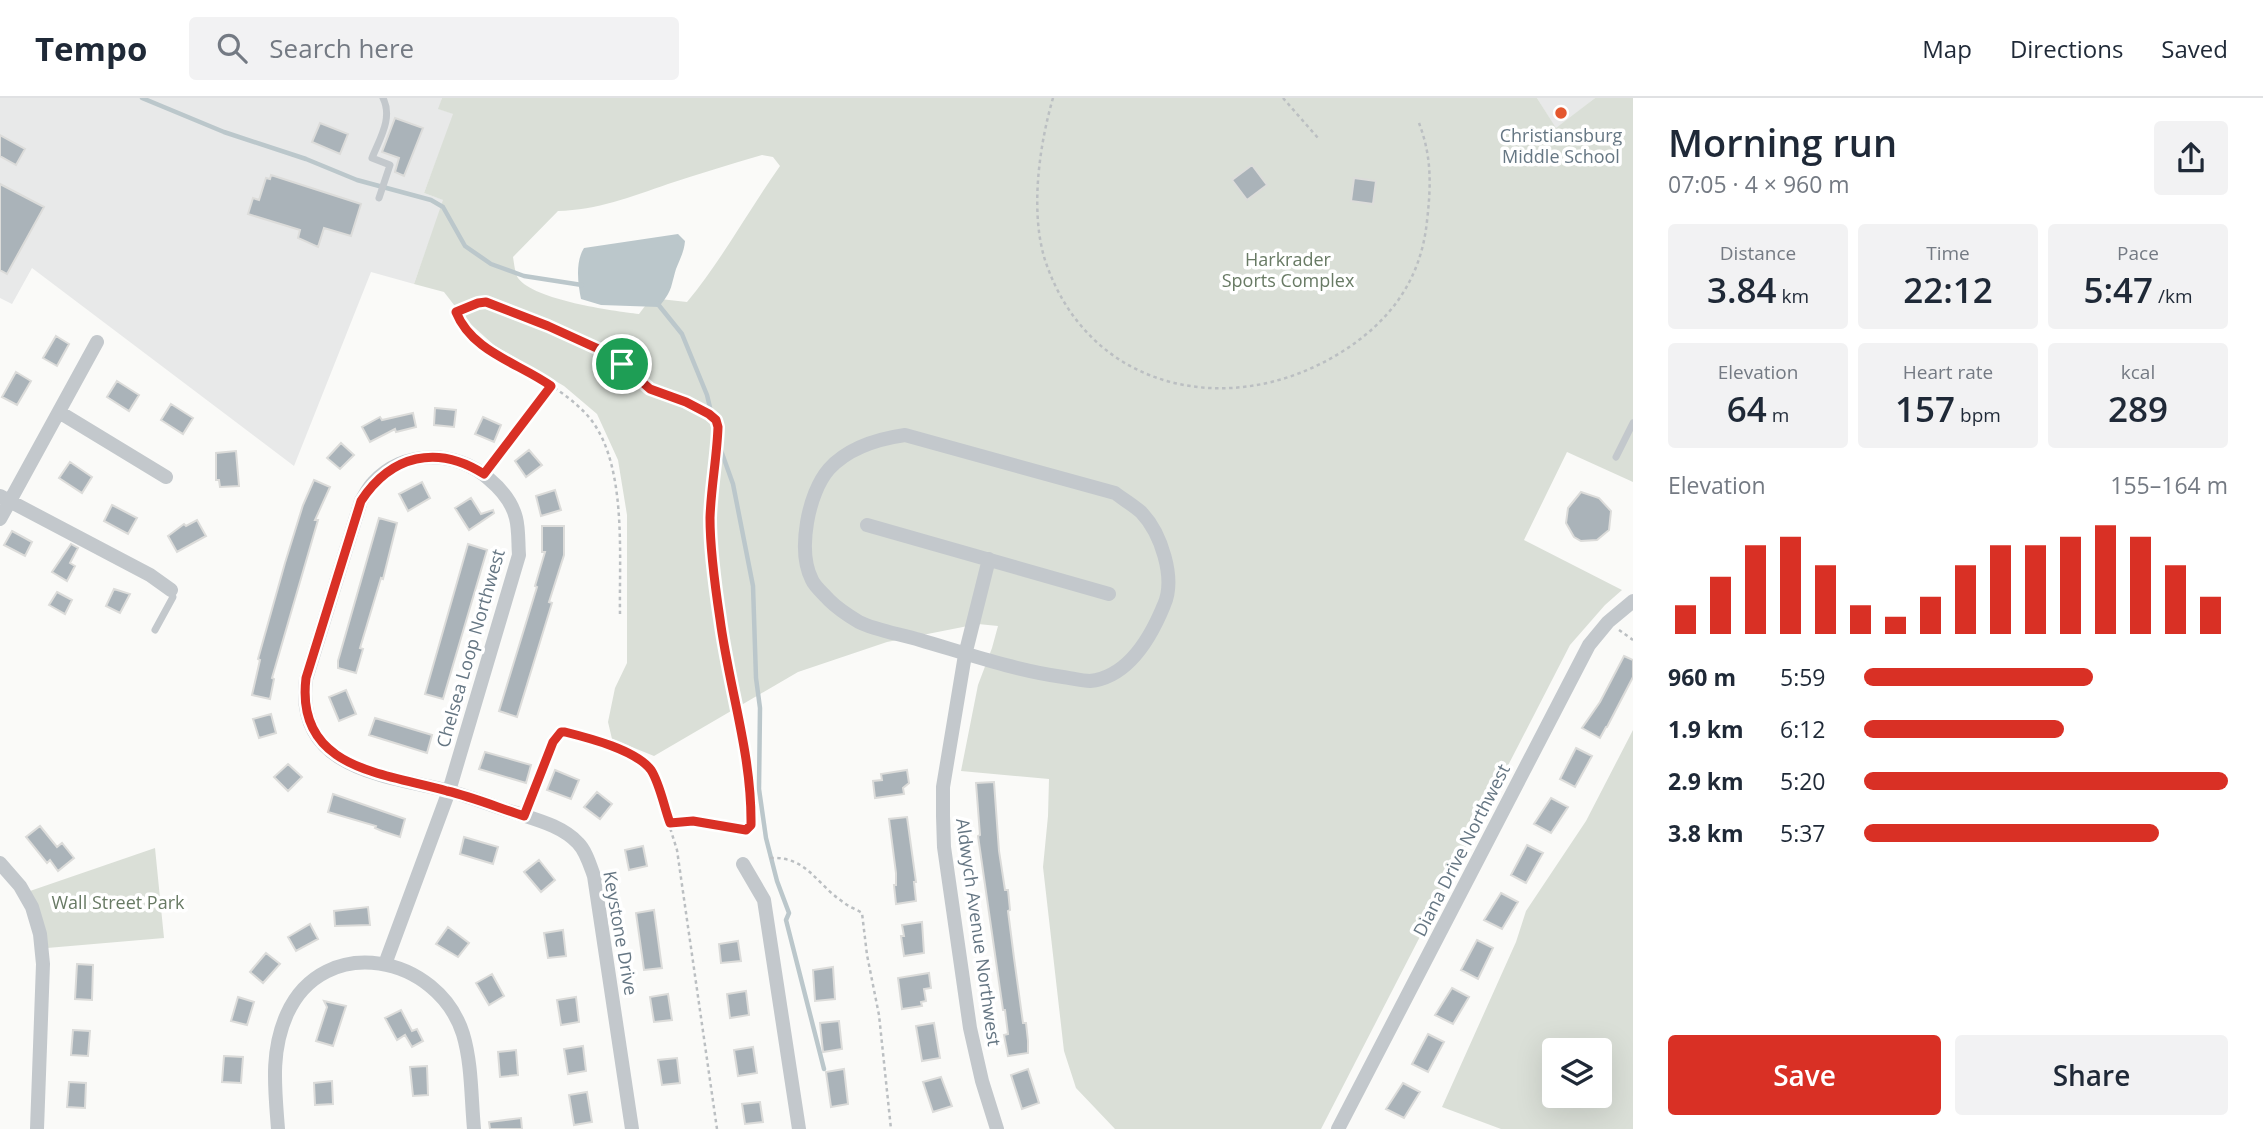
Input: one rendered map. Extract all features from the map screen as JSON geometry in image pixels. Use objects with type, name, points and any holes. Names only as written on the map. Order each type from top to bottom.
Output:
[{"type":"street","points":[[0,519],[5,498],[59,412],[97,342]]},
{"type":"street","points":[[59,412],[166,477]]},
{"type":"street","points":[[905,435],[1115,493],[1141,513],[1160,539],[1168,572],[1166,602],[1144,646],[1124,666],[1089,681],[1040,674],[965,655],[860,622],[832,602],[812,580],[804,551],[807,522],[816,491],[829,469],[859,447],[884,438],[905,435]]},
{"type":"street","name":"Chelsea Loop Northwest","points":[[418,458],[453,459],[471,465],[484,474],[508,500],[516,517],[519,555],[449,791],[376,774],[342,759],[317,737],[307,718],[304,697],[306,678],[361,501],[373,483],[387,471],[418,458]]},
{"type":"street","points":[[5,498],[150,575],[171,590]]},
{"type":"street","points":[[867,525],[1109,594]]},
{"type":"street","name":"Aldwych Avenue Northwest","points":[[989,559],[965,655],[943,787],[944,847],[970,1028],[997,1129]]},
{"type":"street","name":"Diana Drive Northwest","points":[[1338,1129],[1574,671],[1589,645],[1608,622],[1633,601]]},
{"type":"street","points":[[385,964],[449,791]]},
{"type":"street","name":"Keystone Drive","points":[[449,791],[564,831],[580,845],[594,876],[632,1129]]},
{"type":"street","points":[[0,863],[20,886],[32,907],[40,934],[43,964],[37,1129]]},
{"type":"street","points":[[744,864],[764,900],[799,1129]]},
{"type":"street","points":[[278,1129],[273,1070],[278,1037],[288,1011],[304,988],[328,970],[357,962],[385,964],[407,970],[430,985],[450,1008],[463,1033],[474,1129]]},
{"type":"lane","points":[[379,198],[390,165],[372,158],[387,118],[383,98]]},
{"type":"lane","points":[[1616,457],[1633,423]]},
{"type":"lane","points":[[155,631],[173,597],[171,590]]},
{"type":"path","points":[[1053,98],[1040,164],[1037,216],[1045,259],[1063,300],[1093,337],[1112,354],[1158,379],[1182,386],[1209,389],[1252,387],[1302,373],[1351,346],[1375,328],[1393,309],[1408,284],[1425,237],[1431,166],[1419,123]]},
{"type":"path","points":[[1283,98],[1318,138]]},
{"type":"path","points":[[620,614],[618,504],[610,457],[599,433],[586,414],[551,386],[488,349],[466,329],[456,312],[486,302],[592,345],[613,356],[650,389],[686,402],[716,420],[718,427],[711,488],[711,547],[726,663],[745,747],[751,825],[746,830],[693,821],[670,823]]},
{"type":"path","points":[[484,474],[551,386]]},
{"type":"path","points":[[1608,622],[1633,640]]},
{"type":"path","points":[[524,816],[553,742],[561,732],[614,748],[644,764],[651,771],[677,850],[717,1129]]},
{"type":"path","points":[[770,858],[784,857],[797,862],[843,902],[862,913],[881,1025],[891,1129]]},
{"type":"shaded area","points":[[0,98],[442,98],[439,109],[454,114],[424,193],[444,200],[414,284],[371,272],[294,466],[32,268],[12,304],[0,298]]},
{"type":"shaded area","name":"Christiansburg Middle School","points":[[1537,98],[1595,98],[1556,129]]},
{"type":"shaded area","points":[[678,234],[685,241],[684,249],[667,296],[659,307],[601,305],[581,299],[578,266],[584,248]]},
{"type":"green space","name":"Harkrader Sports Complex","points":[[442,98],[1537,98],[1556,128],[1595,98],[1633,98],[1633,482],[1567,452],[1524,540],[1622,590],[1570,645],[1321,1129],[1115,1129],[1076,1088],[1064,1051],[1043,867],[1049,779],[961,771],[978,685],[998,626],[978,624],[887,642],[798,672],[654,756],[612,739],[608,722],[615,688],[627,663],[627,515],[618,460],[597,414],[564,386],[495,346],[465,319],[444,292],[414,284],[443,200],[424,193],[453,114],[438,109]],"holes":[[[762,155],[773,157],[780,166],[687,302],[651,298],[639,314],[611,310],[556,298],[527,286],[517,276],[513,257],[558,211],[627,198]]]},
{"type":"green space","points":[[1633,730],[1633,1129],[1501,1129],[1442,1107],[1516,942],[1526,911],[1586,821]]},
{"type":"green space","name":"Wall Street Park","points":[[155,848],[164,938],[47,948],[30,891]]},
{"type":"building","points":[[395,118],[423,128],[404,176],[395,172],[399,158],[382,152]]},
{"type":"building","points":[[320,123],[348,134],[340,154],[312,142]]},
{"type":"building","points":[[0,135],[25,149],[16,165],[0,156]]},
{"type":"building","points":[[1252,165],[1267,185],[1247,200],[1232,180]]},
{"type":"building","points":[[271,175],[361,204],[351,236],[324,228],[318,247],[298,238],[300,230],[248,214],[253,198],[259,200],[266,178],[270,179]]},
{"type":"building","points":[[1354,178],[1376,181],[1373,204],[1351,201]]},
{"type":"building","points":[[0,184],[44,207],[7,274],[0,270]]},
{"type":"building","points":[[56,336],[69,344],[57,366],[43,358]]},
{"type":"building","points":[[16,372],[31,381],[17,405],[2,397]]},
{"type":"building","points":[[117,381],[139,395],[129,411],[107,397]]},
{"type":"building","points":[[171,404],[193,418],[183,434],[161,420]]},
{"type":"building","points":[[435,408],[456,410],[454,427],[434,425]]},
{"type":"building","points":[[413,413],[416,427],[396,432],[395,429],[370,442],[362,427],[380,417],[382,420]]},
{"type":"building","points":[[483,417],[501,425],[494,442],[475,434]]},
{"type":"building","points":[[341,443],[354,455],[340,469],[327,458]]},
{"type":"building","points":[[529,450],[542,465],[526,477],[515,461]]},
{"type":"building","points":[[236,451],[239,486],[220,487],[219,480],[216,480],[216,453]]},
{"type":"building","points":[[70,462],[92,477],[82,493],[59,478]]},
{"type":"building","points":[[314,480],[330,487],[315,520],[318,520],[272,678],[270,699],[252,695],[260,660],[258,659],[285,563],[303,505]]},
{"type":"building","points":[[422,482],[430,498],[408,511],[399,494]]},
{"type":"building","points":[[555,490],[561,510],[541,516],[536,496]]},
{"type":"building","points":[[1581,492],[1599,498],[1611,511],[1609,530],[1597,540],[1581,541],[1574,537],[1566,523],[1568,508]]},
{"type":"building","points":[[471,498],[481,514],[493,510],[494,513],[469,530],[455,508]]},
{"type":"building","points":[[112,505],[137,518],[128,534],[104,521]]},
{"type":"building","points":[[379,518],[397,523],[383,579],[381,578],[360,648],[363,649],[356,673],[338,668],[338,661]]},
{"type":"building","points":[[197,520],[206,536],[177,552],[168,536],[184,524],[186,526]]},
{"type":"building","points":[[542,526],[564,526],[564,555],[517,717],[499,711],[537,587],[535,586],[545,552],[542,552]]},
{"type":"building","points":[[12,531],[32,542],[25,556],[4,545]]},
{"type":"building","points":[[71,544],[78,548],[70,563],[75,566],[67,581],[52,572]]},
{"type":"building","points":[[468,544],[487,550],[443,699],[425,694]]},
{"type":"building","points":[[114,589],[130,594],[120,613],[106,606]]},
{"type":"building","points":[[57,592],[72,600],[65,614],[49,605]]},
{"type":"building","points":[[1624,656],[1633,660],[1633,677],[1600,738],[1582,728],[1600,702]]},
{"type":"building","points":[[346,690],[356,714],[339,721],[329,697]]},
{"type":"building","points":[[271,714],[276,733],[259,738],[253,719]]},
{"type":"building","points":[[375,718],[432,735],[427,753],[369,735]]},
{"type":"building","points":[[1576,748],[1592,756],[1575,787],[1560,779]]},
{"type":"building","points":[[485,752],[531,765],[526,783],[479,769]]},
{"type":"building","points":[[288,764],[302,777],[288,791],[274,777]]},
{"type":"building","points":[[555,770],[579,780],[571,799],[547,790]]},
{"type":"building","points":[[907,770],[909,783],[903,788],[904,794],[875,798],[873,781],[882,780],[881,774]]},
{"type":"building","points":[[994,782],[999,851],[1005,890],[1008,890],[1014,958],[1028,1041],[1028,1053],[1008,1056],[1004,1035],[1008,1034],[1005,1010],[978,836],[976,783]]},
{"type":"building","points":[[597,792],[612,804],[600,819],[584,807]]},
{"type":"building","points":[[333,794],[405,819],[400,837],[375,828],[376,826],[328,812]]},
{"type":"building","points":[[1551,798],[1568,807],[1551,833],[1534,824]]},
{"type":"building","points":[[907,817],[916,901],[896,904],[896,873],[889,819]]},
{"type":"building","points":[[40,826],[57,847],[62,843],[74,858],[58,871],[50,860],[47,863],[26,837]]},
{"type":"building","points":[[464,837],[498,847],[493,864],[460,854]]},
{"type":"building","points":[[1527,845],[1543,853],[1526,883],[1511,875]]},
{"type":"building","points":[[643,846],[647,866],[629,870],[625,850]]},
{"type":"building","points":[[539,860],[555,880],[541,892],[524,872]]},
{"type":"building","points":[[1501,893],[1518,902],[1502,929],[1484,920]]},
{"type":"building","points":[[368,907],[370,925],[335,926],[334,911]]},
{"type":"building","points":[[654,910],[662,968],[644,970],[636,913]]},
{"type":"building","points":[[922,922],[924,953],[904,956],[902,925]]},
{"type":"building","points":[[310,924],[318,939],[296,951],[288,937]]},
{"type":"building","points":[[448,927],[469,943],[458,957],[436,944]]},
{"type":"building","points":[[563,930],[566,956],[548,958],[544,933]]},
{"type":"building","points":[[1477,940],[1493,948],[1478,979],[1461,970]]},
{"type":"building","points":[[738,941],[741,961],[721,963],[719,944]]},
{"type":"building","points":[[266,953],[280,964],[263,983],[250,972]]},
{"type":"building","points":[[77,964],[93,965],[92,1000],[75,999]]},
{"type":"building","points":[[833,967],[835,999],[815,1001],[813,970]]},
{"type":"building","points":[[929,973],[931,988],[924,989],[926,1001],[921,1002],[922,1006],[902,1009],[898,978]]},
{"type":"building","points":[[492,974],[504,996],[489,1005],[476,983]]},
{"type":"building","points":[[1452,988],[1469,997],[1453,1024],[1435,1015]]},
{"type":"building","points":[[746,991],[749,1015],[730,1018],[727,994]]},
{"type":"building","points":[[668,994],[672,1020],[654,1022],[650,997]]},
{"type":"building","points":[[238,997],[254,1002],[247,1025],[231,1021]]},
{"type":"building","points":[[576,997],[579,1022],[561,1025],[557,1000]]},
{"type":"building","points":[[324,1001],[346,1006],[333,1046],[316,1041],[327,1007]]},
{"type":"building","points":[[401,1010],[412,1031],[417,1029],[423,1041],[412,1047],[405,1035],[397,1040],[385,1018]]},
{"type":"building","points":[[839,1021],[842,1049],[823,1052],[820,1023]]},
{"type":"building","points":[[934,1023],[940,1058],[922,1061],[916,1026]]},
{"type":"building","points":[[73,1030],[90,1031],[88,1056],[71,1055]]},
{"type":"building","points":[[1428,1034],[1444,1042],[1428,1072],[1412,1064]]},
{"type":"building","points":[[583,1046],[586,1071],[568,1074],[564,1049]]},
{"type":"building","points":[[753,1047],[757,1073],[738,1076],[734,1050]]},
{"type":"building","points":[[516,1050],[518,1075],[500,1077],[498,1052]]},
{"type":"building","points":[[224,1056],[243,1057],[241,1083],[222,1082]]},
{"type":"building","points":[[677,1058],[680,1083],[662,1085],[658,1060]]},
{"type":"building","points":[[427,1066],[428,1095],[413,1096],[410,1067]]},
{"type":"building","points":[[844,1069],[848,1104],[831,1107],[826,1072]]},
{"type":"building","points":[[1028,1069],[1039,1103],[1022,1109],[1011,1075]]},
{"type":"building","points":[[941,1077],[952,1106],[933,1112],[923,1082]]},
{"type":"building","points":[[332,1081],[333,1104],[315,1105],[314,1083]]},
{"type":"building","points":[[69,1082],[86,1083],[85,1108],[67,1107]]},
{"type":"building","points":[[1403,1083],[1420,1092],[1404,1118],[1386,1109]]},
{"type":"building","points":[[587,1092],[592,1122],[574,1125],[569,1095]]},
{"type":"building","points":[[760,1102],[763,1122],[745,1124],[742,1104]]},
{"type":"building","points":[[521,1118],[522,1129],[490,1129],[489,1122]]},
{"type":"waterway","points":[[142,98],[224,132],[306,159],[357,180],[431,200],[443,207],[465,246],[491,264],[524,276],[582,285]]},
{"type":"waterway","points":[[657,303],[682,334],[707,395],[719,445],[733,484],[753,586],[756,678],[760,708],[759,789],[766,838],[789,913],[786,920],[824,1069]]},
{"type":"place","name":"Christiansburg Middle School","points":[[1561,113]]},
{"type":"route","points":[[478,303],[494,304],[510,313],[592,345],[622,364],[650,389],[709,414],[716,420],[718,427],[711,488],[711,547],[726,663],[745,747],[751,825],[746,830],[693,821],[670,823],[651,771],[644,764],[614,748],[565,732],[561,732],[553,742],[524,816],[449,791],[376,774],[351,765],[332,752],[317,737],[307,718],[304,697],[306,678],[361,501],[373,483],[387,471],[418,458],[453,459],[471,465],[484,474],[551,386],[488,349],[466,329],[456,312],[478,303]]}]
